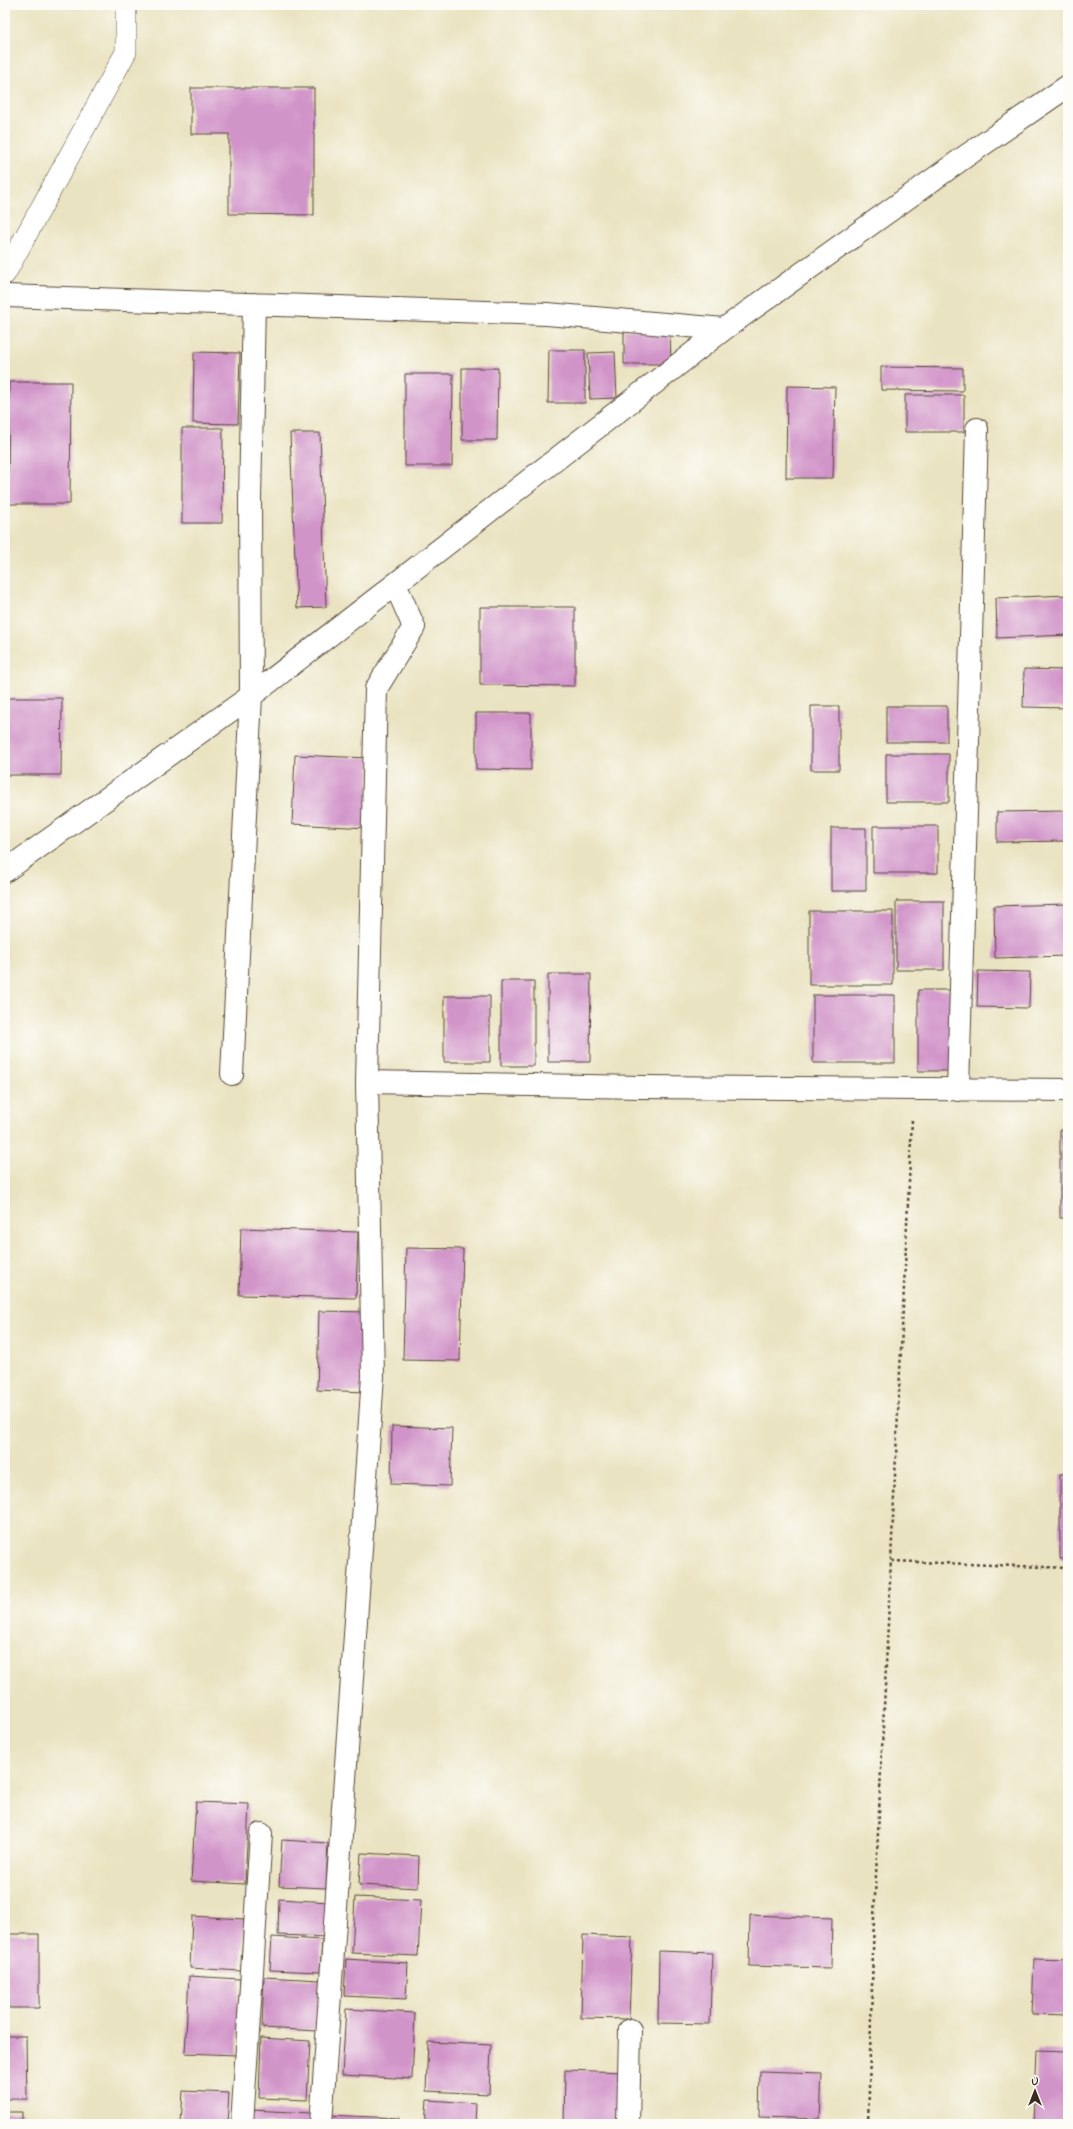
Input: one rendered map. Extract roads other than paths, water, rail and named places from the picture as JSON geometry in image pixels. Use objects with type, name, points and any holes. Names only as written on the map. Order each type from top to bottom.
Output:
[{"type":"street","points":[[5,871],[397,590],[724,329],[1068,86]]},
{"type":"street","points":[[5,296],[547,314],[724,329]]},
{"type":"street","points":[[232,1074],[251,696],[250,500],[254,304]]},
{"type":"street","points":[[958,1090],[977,429]]},
{"type":"street","points":[[321,2124],[373,1376],[367,1082],[376,689],[414,627],[397,590]]},
{"type":"street","points":[[367,1082],[958,1090],[1068,1090]]},
{"type":"street","points":[[242,2124],[262,1834]]},
{"type":"street","points":[[628,2124],[630,2030]]},
{"type":"lane","points":[[5,274],[126,52],[126,5]]}]
